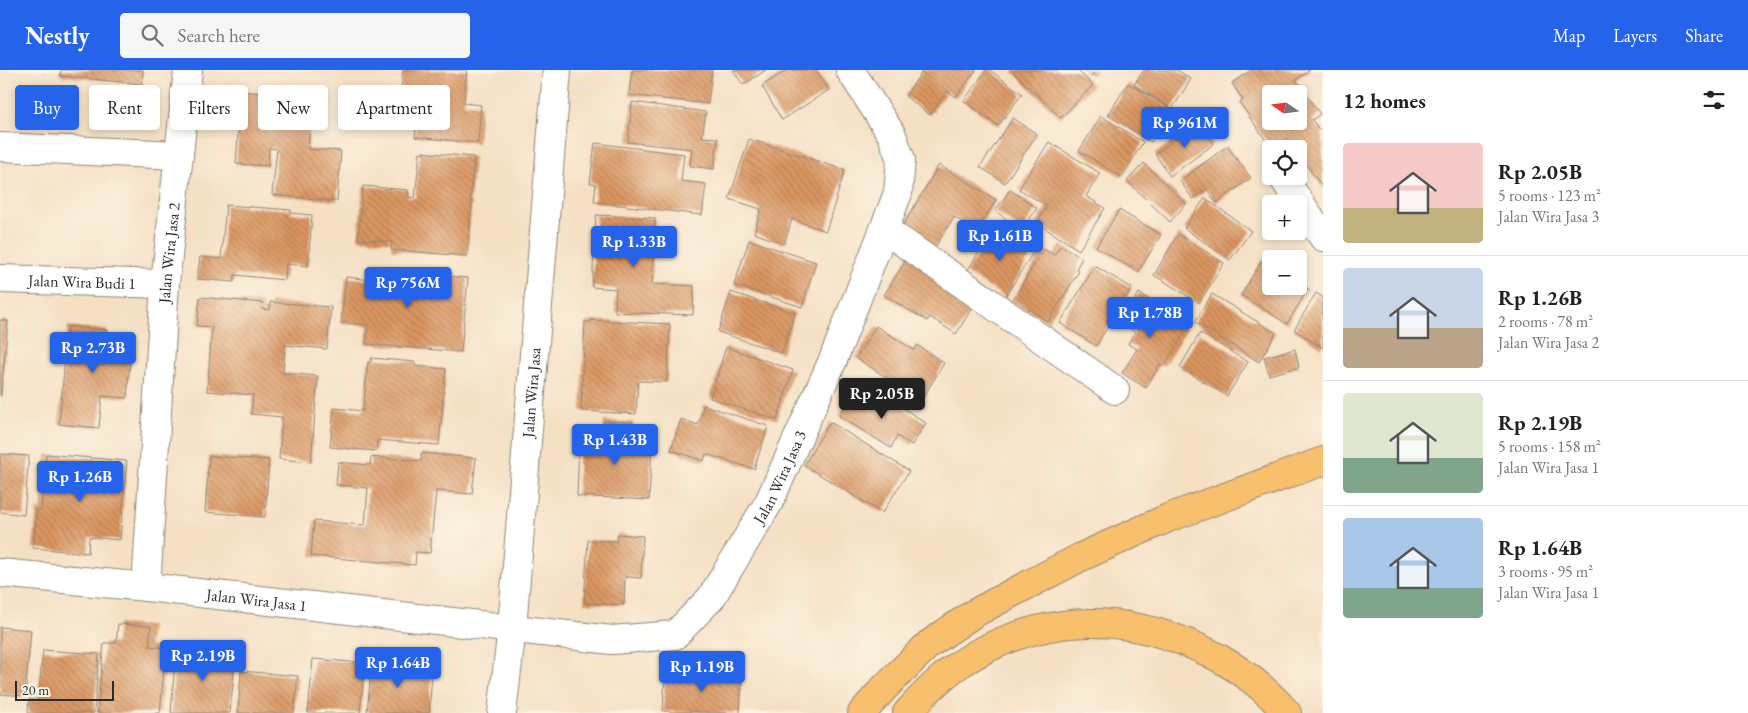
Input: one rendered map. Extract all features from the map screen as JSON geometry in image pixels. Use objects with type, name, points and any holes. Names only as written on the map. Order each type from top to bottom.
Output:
[{"type":"highway","points":[[862,713],[884,688],[930,644],[973,614],[1081,557],[1168,518],[1323,461]]},
{"type":"highway","points":[[907,713],[940,680],[960,664],[988,648],[1041,629],[1062,625],[1084,624],[1146,630],[1200,648],[1242,672],[1287,713]]},
{"type":"street","name":"Jalan Wira Jasa 2","points":[[146,587],[165,284],[188,70]]},
{"type":"street","name":"Jalan Wira Jasa","points":[[502,713],[512,628],[557,70]]},
{"type":"street","name":"Jalan Wira Jasa 3","points":[[512,628],[612,640],[675,635],[711,598],[769,502],[832,360],[898,193],[901,160],[892,135],[850,70]]},
{"type":"street","points":[[0,147],[179,155]]},
{"type":"street","points":[[1288,185],[1323,237]]},
{"type":"street","points":[[884,229],[1115,390]]},
{"type":"street","name":"Jalan Wira Budi 1","points":[[0,279],[165,284]]},
{"type":"street","name":"Jalan Wira Jasa 1","points":[[0,573],[146,587],[512,628]]},
{"type":"building","points":[[61,70],[143,70],[142,84],[60,76]]},
{"type":"building","points":[[403,70],[467,70],[464,103],[481,105],[478,143],[415,137],[416,130],[450,130],[450,85],[402,85]]},
{"type":"building","points":[[632,70],[712,70],[708,104],[629,95]]},
{"type":"building","points":[[733,70],[766,70],[743,85]]},
{"type":"building","points":[[787,70],[816,70],[829,90],[782,120],[762,86]]},
{"type":"building","points":[[920,70],[976,70],[956,97],[947,91],[930,115],[905,96],[922,72]]},
{"type":"building","points":[[986,70],[990,70],[1022,94],[998,126],[964,101]]},
{"type":"building","points":[[1015,70],[1077,70],[1093,85],[1061,118],[1013,72]]},
{"type":"building","points":[[1084,70],[1097,70],[1091,76]]},
{"type":"building","points":[[1144,70],[1177,70],[1191,79],[1172,109],[1134,85]]},
{"type":"building","points":[[1251,70],[1310,70],[1296,80],[1300,85],[1262,85],[1262,130],[1308,130],[1308,97],[1320,114],[1312,120],[1319,130],[1323,127],[1323,188],[1307,165],[1307,140],[1288,140],[1287,138],[1284,140],[1266,140],[1239,102],[1243,100],[1232,83]]},
{"type":"building","points":[[1128,83],[1171,109],[1151,142],[1108,115]]},
{"type":"building","points":[[248,92],[258,93],[258,130],[309,130],[308,149],[341,151],[337,201],[272,195],[277,149],[269,148],[268,166],[236,164],[238,130],[248,130]]},
{"type":"building","points":[[632,102],[706,112],[702,137],[718,138],[714,169],[690,166],[692,149],[628,142]]},
{"type":"building","points":[[1101,116],[1143,142],[1122,177],[1079,151]]},
{"type":"building","points":[[1013,118],[1037,134],[1005,183],[980,167]]},
{"type":"building","points":[[1199,122],[1214,144],[1170,176],[1155,154]]},
{"type":"building","points":[[749,139],[845,170],[826,231],[792,219],[784,244],[754,233],[761,209],[729,199]]},
{"type":"building","points":[[1049,142],[1100,173],[1086,196],[1105,208],[1079,250],[1037,223],[1047,206],[1019,189]]},
{"type":"building","points":[[595,143],[684,154],[681,181],[706,184],[702,215],[594,202],[596,184],[590,183]]},
{"type":"building","points":[[1227,146],[1251,178],[1216,203],[1207,189],[1193,199],[1180,181]]},
{"type":"building","points":[[420,152],[474,157],[467,256],[391,250],[392,242],[358,239],[363,186],[408,190],[408,197],[415,198]]},
{"type":"building","points":[[1144,163],[1186,204],[1170,222],[1127,181]]},
{"type":"building","points":[[939,165],[996,200],[977,231],[954,217],[935,247],[902,227]]},
{"type":"building","points":[[1010,190],[1037,208],[1022,230],[995,211]]},
{"type":"building","points":[[1205,198],[1251,231],[1230,260],[1184,228]]},
{"type":"building","points":[[226,205],[291,210],[291,213],[312,215],[308,266],[286,264],[285,280],[235,275],[234,282],[197,279],[200,257],[221,259]]},
{"type":"building","points":[[1119,210],[1161,235],[1138,272],[1096,247]]},
{"type":"building","points":[[596,215],[655,218],[652,284],[694,286],[693,315],[615,312],[616,289],[592,287]]},
{"type":"building","points":[[995,226],[1034,251],[1005,297],[966,273]]},
{"type":"building","points":[[1178,234],[1224,263],[1199,303],[1154,275]]},
{"type":"building","points":[[749,240],[816,262],[802,307],[734,285]]},
{"type":"building","points":[[1061,245],[1082,258],[1076,269],[1079,271],[1048,322],[1013,299],[1044,249],[1054,255]]},
{"type":"building","points":[[911,252],[975,303],[956,334],[930,317],[927,321],[884,295]]},
{"type":"building","points":[[1262,260],[1262,295],[1304,295],[1287,324],[1241,295]]},
{"type":"building","points":[[1095,266],[1132,288],[1096,346],[1060,323]]},
{"type":"building","points":[[373,269],[468,278],[461,352],[366,344],[368,325],[341,323],[346,277],[372,280]]},
{"type":"building","points":[[731,292],[795,313],[782,353],[718,332]]},
{"type":"building","points":[[1139,293],[1168,311],[1165,315],[1187,329],[1164,366],[1160,364],[1146,388],[1122,373],[1137,349],[1128,344],[1135,332],[1120,323]]},
{"type":"building","points":[[1316,293],[1323,297],[1323,348],[1294,330]]},
{"type":"building","points":[[1212,294],[1276,333],[1259,362],[1195,322]]},
{"type":"building","points":[[200,297],[263,303],[262,309],[270,310],[270,302],[331,307],[327,349],[285,345],[283,373],[318,376],[311,462],[279,459],[282,417],[251,414],[253,395],[207,391],[212,327],[197,326]]},
{"type":"building","points":[[0,320],[8,321],[1,396],[0,396]]},
{"type":"building","points":[[591,320],[670,324],[667,382],[638,381],[636,414],[581,411],[585,322],[591,322]]},
{"type":"building","points":[[68,326],[107,330],[107,336],[132,338],[127,398],[102,396],[99,428],[59,424]]},
{"type":"building","points":[[876,326],[914,350],[917,345],[944,363],[918,406],[890,389],[894,382],[856,358]]},
{"type":"building","points":[[1200,333],[1248,362],[1227,396],[1180,367]]},
{"type":"building","points":[[726,347],[793,370],[777,420],[710,398]]},
{"type":"building","points":[[1295,349],[1299,367],[1269,375],[1264,357]]},
{"type":"building","points":[[371,358],[415,362],[415,366],[446,369],[439,445],[377,440],[376,451],[330,447],[334,408],[363,411],[368,362],[371,362]]},
{"type":"building","points":[[855,389],[889,410],[894,402],[926,423],[912,445],[897,436],[891,448],[839,416]]},
{"type":"building","points":[[704,405],[768,426],[754,469],[706,454],[704,461],[671,450],[681,419],[698,425]]},
{"type":"building","points":[[604,421],[633,422],[632,446],[652,447],[649,500],[577,496],[579,444],[603,445]]},
{"type":"building","points":[[830,422],[909,471],[882,513],[804,465]]},
{"type":"building","points":[[421,453],[476,458],[472,494],[436,491],[430,553],[416,552],[415,565],[311,556],[314,521],[365,525],[368,488],[336,485],[338,462],[370,465],[371,457],[421,461]]},
{"type":"building","points":[[0,454],[29,456],[24,515],[0,512]]},
{"type":"building","points":[[46,454],[127,461],[120,540],[89,537],[88,553],[33,548],[37,509],[41,510]]},
{"type":"building","points":[[209,456],[269,460],[265,517],[205,512]]},
{"type":"building","points":[[617,534],[643,536],[641,578],[625,577],[624,605],[584,603],[588,540],[617,541]]},
{"type":"building","points":[[118,624],[151,626],[149,646],[166,648],[160,713],[97,713],[104,643],[116,643]]},
{"type":"building","points":[[0,627],[31,630],[25,696],[0,694]]},
{"type":"building","points":[[176,648],[236,653],[230,713],[171,713]]},
{"type":"building","points":[[43,650],[99,654],[94,713],[28,713],[29,699],[38,700]]},
{"type":"building","points":[[313,659],[365,663],[360,713],[308,713]]},
{"type":"building","points":[[372,660],[412,664],[411,673],[432,675],[429,713],[367,713]]},
{"type":"building","points":[[241,671],[298,676],[294,713],[238,713]]},
{"type":"building","points":[[665,673],[742,676],[740,713],[663,711]]}]
